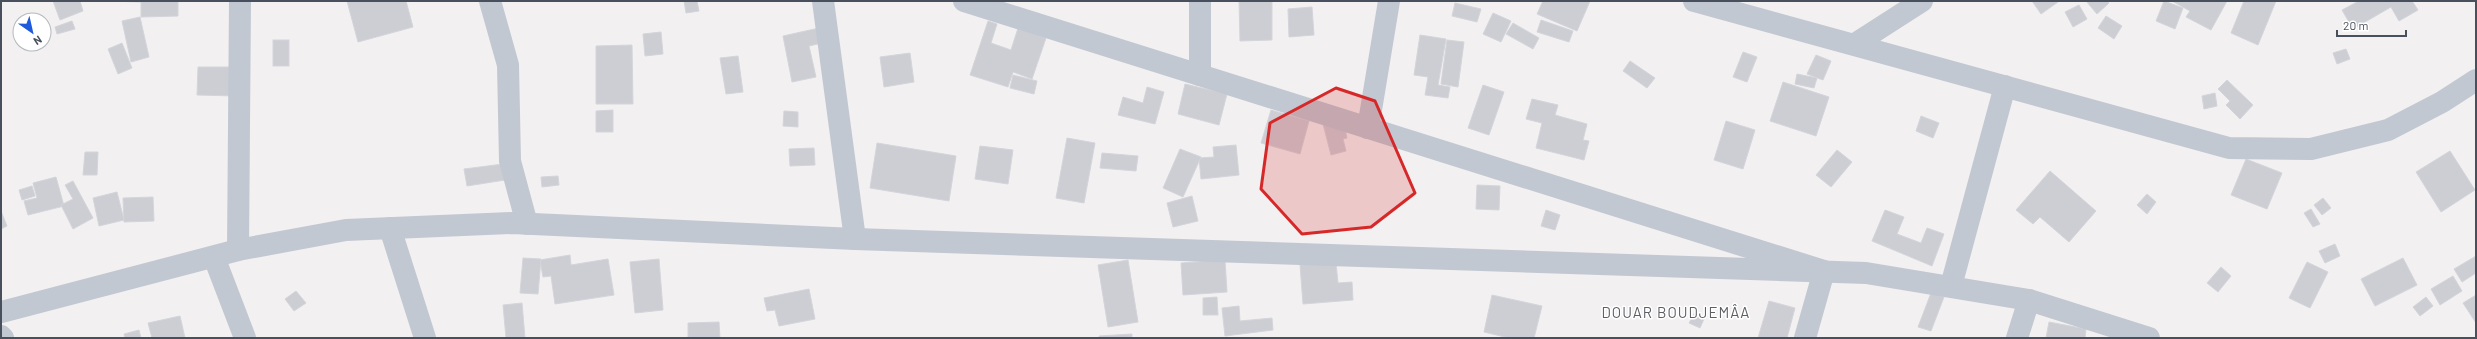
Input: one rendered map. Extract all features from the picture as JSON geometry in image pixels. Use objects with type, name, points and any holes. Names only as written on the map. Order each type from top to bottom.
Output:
[{"type":"street","points":[[238,250],[240,1]]},
{"type":"street","points":[[490,1],[508,65],[510,161],[527,224]]},
{"type":"street","points":[[823,1],[855,239]]},
{"type":"street","points":[[964,1],[1824,271]]},
{"type":"street","points":[[1200,1],[1200,75]]},
{"type":"street","points":[[1368,128],[1390,1]]},
{"type":"street","points":[[1694,1],[2229,148],[2311,149],[2388,130],[2442,102],[2476,80]]},
{"type":"street","points":[[1855,44],[1917,2]]},
{"type":"street","points":[[1951,286],[2005,86]]},
{"type":"street","points":[[1,312],[238,250],[346,230],[527,224],[855,239],[1866,273],[2029,300],[2149,338]]},
{"type":"street","points":[[390,228],[425,338]]},
{"type":"street","points":[[214,257],[244,338]]},
{"type":"street","points":[[1805,338],[1824,271]]},
{"type":"street","points":[[2017,338],[2029,300]]},
{"type":"highlighted area","points":[[1336,88],[1375,101],[1415,193],[1371,227],[1302,234],[1261,189],[1270,123]]},
{"type":"building","points":[[53,1],[80,1],[83,11],[60,20]]},
{"type":"building","points":[[109,1],[178,1],[178,16],[141,17],[141,2]]},
{"type":"building","points":[[347,1],[406,1],[413,27],[358,42]]},
{"type":"building","points":[[684,1],[697,1],[699,11],[686,13]]},
{"type":"building","points":[[1239,1],[1272,1],[1272,40],[1240,41]]},
{"type":"building","points":[[1543,1],[1590,1],[1577,31],[1537,14]]},
{"type":"building","points":[[2032,1],[2058,1],[2058,2],[2041,14]]},
{"type":"building","points":[[2086,1],[2107,1],[2109,3],[2097,14]]},
{"type":"building","points":[[2164,1],[2183,8],[2175,29],[2156,21]]},
{"type":"building","points":[[2172,1],[2227,1],[2211,30],[2186,17],[2190,11]]},
{"type":"building","points":[[2244,1],[2276,1],[2258,45],[2231,33]]},
{"type":"building","points":[[2359,1],[2412,1],[2418,10],[2399,21],[2391,7],[2353,29],[2342,10]]},
{"type":"building","points":[[1455,3],[1481,9],[1477,22],[1452,16]]},
{"type":"building","points":[[2079,5],[2087,19],[2073,27],[2065,12]]},
{"type":"building","points":[[1312,7],[1314,35],[1289,37],[1288,9]]},
{"type":"building","points":[[1493,13],[1511,21],[1501,42],[1483,34]]},
{"type":"building","points":[[2106,16],[2122,26],[2114,39],[2098,28]]},
{"type":"building","points":[[140,17],[149,57],[131,62],[122,21]]},
{"type":"building","points":[[1541,20],[1573,31],[1569,42],[1537,32]]},
{"type":"building","points":[[72,21],[75,29],[57,34],[55,27]]},
{"type":"building","points":[[988,21],[997,24],[991,43],[1011,50],[1018,28],[1046,38],[1032,79],[1013,72],[1008,87],[970,75]]},
{"type":"building","points":[[1513,23],[1539,38],[1533,49],[1506,34]]},
{"type":"building","points":[[819,28],[822,43],[809,46],[816,77],[792,82],[783,36]]},
{"type":"building","points":[[661,32],[663,54],[645,56],[643,34]]},
{"type":"building","points":[[1420,35],[1446,39],[1438,85],[1450,87],[1448,98],[1425,95],[1428,77],[1414,75]]},
{"type":"building","points":[[273,40],[289,40],[289,66],[273,66]]},
{"type":"building","points":[[1447,40],[1464,42],[1458,87],[1441,84]]},
{"type":"building","points":[[122,43],[132,68],[118,74],[108,49]]},
{"type":"building","points":[[632,45],[633,104],[596,104],[596,46]]},
{"type":"building","points":[[2346,49],[2350,59],[2337,64],[2333,53]]},
{"type":"building","points":[[1743,52],[1757,57],[1747,82],[1733,77]]},
{"type":"building","points":[[910,53],[914,82],[884,87],[880,57]]},
{"type":"building","points":[[1816,55],[1831,61],[1823,80],[1807,74]]},
{"type":"building","points":[[738,56],[743,92],[726,94],[720,58]]},
{"type":"building","points":[[1630,61],[1655,78],[1647,88],[1623,71]]},
{"type":"building","points":[[198,67],[238,67],[237,96],[197,95]]},
{"type":"building","points":[[1797,74],[1817,78],[1814,88],[1795,84]]},
{"type":"building","points":[[1013,75],[1037,81],[1034,94],[1010,88]]},
{"type":"building","points":[[2227,80],[2253,105],[2240,119],[2226,105],[2230,101],[2218,89]]},
{"type":"building","points":[[1783,82],[1829,97],[1816,136],[1770,121]]},
{"type":"building","points":[[1185,84],[1227,94],[1219,125],[1178,114]]},
{"type":"building","points":[[1483,85],[1504,92],[1489,135],[1468,128]]},
{"type":"building","points":[[1147,87],[1164,92],[1155,124],[1118,115],[1123,97],[1143,103]]},
{"type":"building","points":[[2215,93],[2217,106],[2204,109],[2202,96]]},
{"type":"building","points":[[1532,99],[1558,105],[1555,115],[1587,124],[1583,140],[1589,141],[1584,160],[1536,148],[1542,123],[1526,119]]},
{"type":"building","points":[[613,110],[613,132],[596,132],[596,111]]},
{"type":"building","points":[[1271,110],[1309,121],[1300,154],[1261,143]]},
{"type":"building","points":[[784,111],[798,112],[798,127],[783,126]]},
{"type":"building","points":[[1921,116],[1939,123],[1933,138],[1916,131]]},
{"type":"building","points":[[1343,119],[1347,138],[1343,139],[1346,151],[1331,155],[1323,124]]},
{"type":"building","points":[[1726,121],[1755,130],[1743,169],[1714,160]]},
{"type":"building","points":[[1067,138],[1095,143],[1084,203],[1056,198]]},
{"type":"building","points":[[877,143],[956,156],[949,201],[870,188]]},
{"type":"building","points":[[1236,145],[1239,175],[1201,179],[1199,158],[1214,157],[1213,147]]},
{"type":"building","points":[[980,146],[1013,150],[1008,184],[975,179]]},
{"type":"building","points":[[814,148],[815,165],[790,166],[789,149]]},
{"type":"building","points":[[1180,149],[1201,157],[1183,197],[1163,188]]},
{"type":"building","points":[[1837,150],[1852,162],[1831,187],[1816,175]]},
{"type":"building","points":[[2450,151],[2475,190],[2441,212],[2416,172]]},
{"type":"building","points":[[85,152],[98,152],[97,175],[83,175]]},
{"type":"building","points":[[1102,153],[1138,156],[1136,171],[1100,168]]},
{"type":"building","points":[[2246,159],[2282,173],[2267,209],[2231,195]]},
{"type":"building","points":[[503,164],[505,180],[467,186],[464,169]]},
{"type":"building","points":[[2050,171],[2096,211],[2069,242],[2040,217],[2033,224],[2016,210]]},
{"type":"building","points":[[558,176],[559,185],[542,187],[541,177]]},
{"type":"building","points":[[56,177],[64,206],[28,215],[24,201],[37,198],[33,183]]},
{"type":"building","points":[[73,181],[93,218],[73,229],[61,205],[73,199],[65,185]]},
{"type":"building","points":[[1477,185],[1500,186],[1499,210],[1476,209]]},
{"type":"building","points":[[32,186],[35,196],[22,200],[19,190]]},
{"type":"building","points":[[117,192],[124,220],[99,226],[93,198]]},
{"type":"building","points":[[2147,194],[2156,202],[2147,214],[2137,205]]},
{"type":"building","points":[[1192,196],[1198,221],[1173,227],[1167,203]]},
{"type":"building","points":[[153,197],[154,221],[124,222],[123,198]]},
{"type":"building","points":[[2323,198],[2331,208],[2322,215],[2314,205]]},
{"type":"building","points":[[2311,209],[2320,224],[2313,227],[2304,213]]},
{"type":"building","points":[[1546,210],[1560,215],[1555,230],[1541,226]]},
{"type":"building","points":[[1885,210],[1904,217],[1897,234],[1921,243],[1927,228],[1944,234],[1932,266],[1872,241]]},
{"type":"building","points":[[1,211],[7,226],[1,229]]},
{"type":"building","points":[[2335,244],[2340,256],[2325,263],[2319,251]]},
{"type":"building","points":[[570,255],[571,265],[608,259],[614,295],[555,304],[551,276],[543,277],[540,260]]},
{"type":"building","points":[[2476,256],[2476,273],[2462,282],[2454,269]]},
{"type":"building","points":[[523,258],[541,259],[538,294],[520,293]]},
{"type":"building","points":[[2403,258],[2417,285],[2375,306],[2361,279]]},
{"type":"building","points":[[659,259],[663,310],[635,313],[630,262]]},
{"type":"building","points":[[1128,260],[1138,322],[1108,327],[1098,265]]},
{"type":"building","points":[[1225,260],[1227,292],[1183,295],[1181,263]]},
{"type":"building","points":[[2307,262],[2328,272],[2310,308],[2289,298]]},
{"type":"building","points":[[1336,263],[1338,283],[1352,282],[1353,300],[1303,304],[1300,265]]},
{"type":"building","points":[[2221,267],[2231,276],[2218,292],[2207,283]]},
{"type":"building","points":[[2453,276],[2462,291],[2440,305],[2431,289]]},
{"type":"building","points":[[809,289],[815,319],[779,326],[775,310],[767,311],[764,298]]},
{"type":"building","points":[[296,291],[306,303],[294,311],[285,299]]},
{"type":"building","points":[[1931,293],[1944,297],[1931,331],[1918,327]]},
{"type":"building","points":[[1492,295],[1542,306],[1534,338],[1509,338],[1484,332]]},
{"type":"building","points":[[2476,295],[2476,323],[2463,303]]},
{"type":"building","points":[[1217,297],[1218,315],[1203,315],[1203,298]]},
{"type":"building","points":[[2426,297],[2433,306],[2420,316],[2413,307]]},
{"type":"building","points":[[1769,301],[1795,308],[1787,338],[1758,338]]},
{"type":"building","points":[[522,303],[525,338],[506,338],[503,305]]},
{"type":"building","points":[[1239,306],[1240,321],[1272,318],[1273,330],[1225,336],[1222,308]]},
{"type":"building","points":[[1694,314],[1704,319],[1700,328],[1689,323]]},
{"type":"building","points":[[180,316],[185,338],[152,338],[148,323]]},
{"type":"building","points":[[719,322],[720,338],[688,338],[688,323]]},
{"type":"building","points":[[2049,322],[2086,329],[2085,338],[2046,338]]},
{"type":"building","points":[[139,330],[141,338],[125,338],[124,334]]},
{"type":"building","points":[[1132,334],[1132,338],[1099,338],[1099,336]]},
{"type":"district","name":"DOUAR BOUDJEMÂA","points":[[1676,313]]}]
